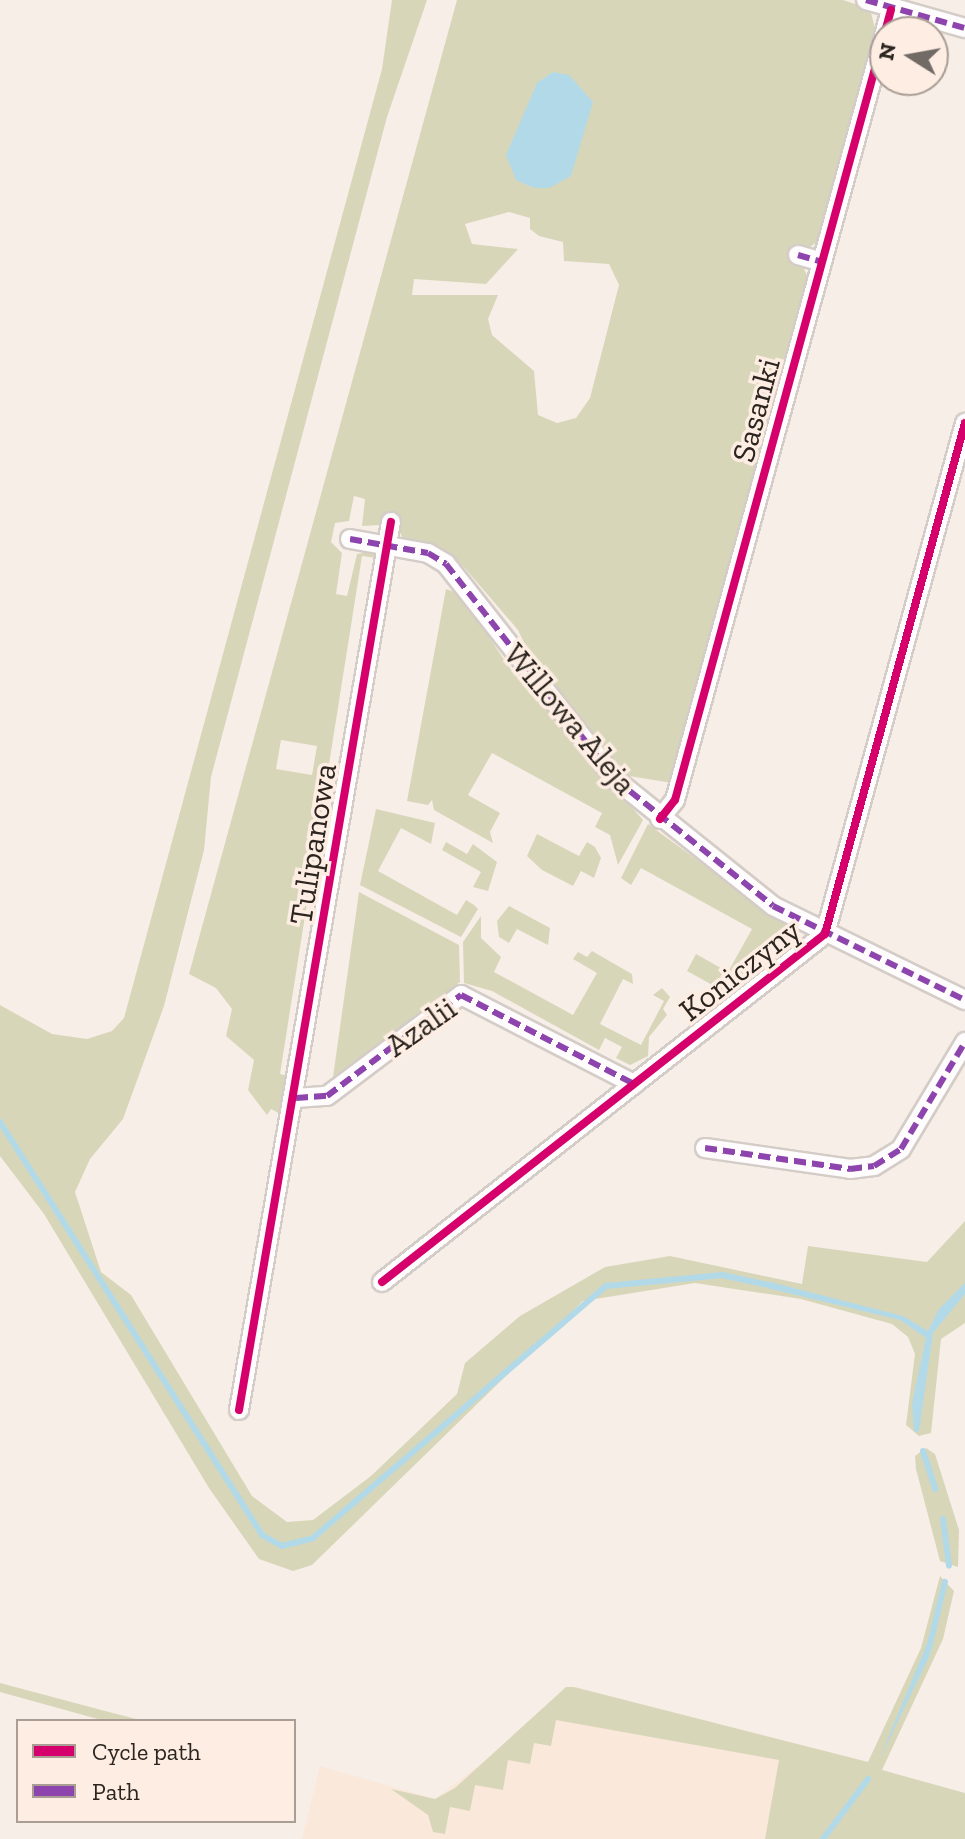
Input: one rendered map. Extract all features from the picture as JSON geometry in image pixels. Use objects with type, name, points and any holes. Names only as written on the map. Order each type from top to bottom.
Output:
[{"type":"street","points":[[866,0],[891,10],[965,28]]},
{"type":"street","name":"Sasanki","points":[[660,819],[675,800],[891,10]]},
{"type":"street","points":[[798,255],[822,262]]},
{"type":"street","name":"Koniczyny","points":[[382,1282],[825,934],[965,423]]},
{"type":"street","name":"Tulipanowa","points":[[239,1410],[296,1098],[391,522]]},
{"type":"street","name":"Willowa Aleja","points":[[350,539],[428,553],[446,564],[520,649],[569,729],[660,819],[773,906],[965,1000]]},
{"type":"street","name":"Azalii","points":[[296,1098],[327,1096],[461,995],[634,1084]]},
{"type":"street","points":[[705,1148],[850,1169],[874,1166],[901,1149],[965,1042]]},
{"type":"shaded area","points":[[392,0],[427,0],[387,117],[211,777],[204,850],[164,1006],[123,1119],[90,1159],[75,1192],[101,1272],[131,1295],[252,1496],[287,1522],[313,1520],[371,1476],[457,1394],[465,1363],[520,1316],[605,1267],[670,1256],[802,1284],[808,1246],[927,1262],[965,1221],[965,1323],[941,1339],[931,1433],[919,1436],[906,1425],[915,1354],[908,1337],[892,1324],[801,1299],[695,1283],[583,1301],[312,1565],[293,1571],[259,1559],[209,1488],[44,1214],[0,1156],[0,1005],[52,1034],[87,1039],[112,1031],[124,1018],[382,69]]},
{"type":"shaded area","points":[[457,0],[843,0],[870,9],[869,58],[820,240],[798,255],[808,278],[672,783],[629,776],[587,735],[537,670],[518,630],[463,566],[402,537],[397,524],[362,526],[365,499],[354,496],[349,521],[335,523],[331,542],[342,553],[336,594],[347,596],[357,554],[374,551],[377,558],[362,556],[280,1074],[293,1077],[286,1117],[271,1109],[267,1115],[248,1090],[254,1060],[226,1036],[232,1009],[216,988],[189,974]],"holes":[[[509,212],[530,218],[530,229],[539,236],[563,242],[564,261],[609,264],[619,285],[590,398],[576,418],[557,423],[538,415],[534,371],[492,335],[488,319],[498,295],[412,295],[414,279],[486,284],[518,249],[472,244],[465,224]],[[281,740],[317,746],[312,775],[276,769]]]},
{"type":"shaded area","points":[[446,589],[460,594],[511,670],[643,820],[618,865],[610,835],[595,827],[602,813],[492,753],[468,795],[500,813],[490,832],[493,843],[434,810],[432,800],[428,805],[407,801]]},
{"type":"shaded area","points":[[376,809],[435,823],[431,844],[401,828],[378,871],[457,915],[466,900],[474,905],[478,909],[461,937],[360,885]]},
{"type":"shaded area","points":[[648,824],[787,926],[749,959],[745,979],[727,993],[687,971],[696,954],[728,972],[752,929],[641,868],[631,885],[621,878]]},
{"type":"shaded area","points":[[537,834],[579,856],[587,842],[595,847],[601,858],[594,878],[581,871],[573,886],[542,870],[527,856]]},
{"type":"shaded area","points":[[446,842],[467,854],[473,844],[497,862],[488,891],[473,887],[481,872],[442,850]]},
{"type":"shaded area","points":[[359,892],[459,945],[460,982],[333,1077]]},
{"type":"shaded area","points":[[509,906],[550,928],[548,945],[517,929],[509,943],[499,937],[497,921]]},
{"type":"shaded area","points":[[481,916],[481,938],[501,957],[494,972],[573,1015],[597,973],[573,959],[578,952],[587,957],[592,951],[632,974],[633,984],[623,979],[600,1024],[641,1045],[664,1001],[653,995],[662,988],[670,997],[663,1009],[667,1015],[649,1037],[648,1056],[630,1065],[616,1058],[622,1047],[605,1038],[599,1050],[492,991],[464,983],[463,942]]},
{"type":"shaded area","points":[[926,1448],[935,1454],[959,1530],[958,1567],[940,1561],[916,1469],[915,1456]]},
{"type":"shaded area","points":[[940,1576],[954,1591],[943,1639],[882,1770],[965,1793],[965,1839],[765,1839],[779,1760],[556,1720],[551,1746],[534,1743],[530,1764],[508,1760],[503,1790],[475,1785],[470,1811],[450,1807],[445,1834],[433,1832],[428,1815],[391,1789],[435,1799],[455,1788],[566,1687],[868,1762],[921,1648]]},
{"type":"shaded area","points":[[0,1683],[136,1719],[98,1719],[0,1692]]},
{"type":"shaded area","points":[[566,1687],[868,1762],[829,1839],[302,1839],[320,1766],[435,1799],[513,1739]]},
{"type":"water","points":[[553,72],[569,75],[593,102],[571,176],[549,188],[534,188],[516,180],[506,155],[537,83]]},
{"type":"water","points":[[770,1282],[903,1316],[928,1331],[939,1309],[965,1283],[965,1294],[933,1333],[919,1431],[914,1432],[912,1404],[926,1338],[900,1320],[767,1288]]},
{"type":"water","points":[[931,1640],[930,1655],[879,1760],[927,1644]]},
{"type":"waterway","points":[[0,1122],[262,1535],[282,1546],[313,1538],[606,1286],[722,1275],[773,1286]]},
{"type":"waterway","points":[[923,1451],[935,1489]]},
{"type":"waterway","points":[[943,1519],[949,1566]]},
{"type":"waterway","points":[[929,1648],[945,1582]]},
{"type":"waterway","points":[[823,1839],[868,1779]]},
{"type":"marked path","points":[[866,0],[965,28]]},
{"type":"marked path","points":[[798,255],[822,262]]},
{"type":"marked path","points":[[350,539],[428,553],[446,564],[616,780],[773,906],[965,1000]]},
{"type":"marked path","points":[[513,654],[526,644]]},
{"type":"marked path","points":[[296,1098],[327,1096],[461,995],[634,1084]]},
{"type":"marked path","points":[[705,1148],[850,1169],[874,1166],[901,1149],[965,1042]]},
{"type":"cycle path","points":[[660,819],[675,800],[891,10]]},
{"type":"cycle path","points":[[382,1282],[825,934],[965,423]]},
{"type":"cycle path","points":[[239,1410],[391,522]]}]
